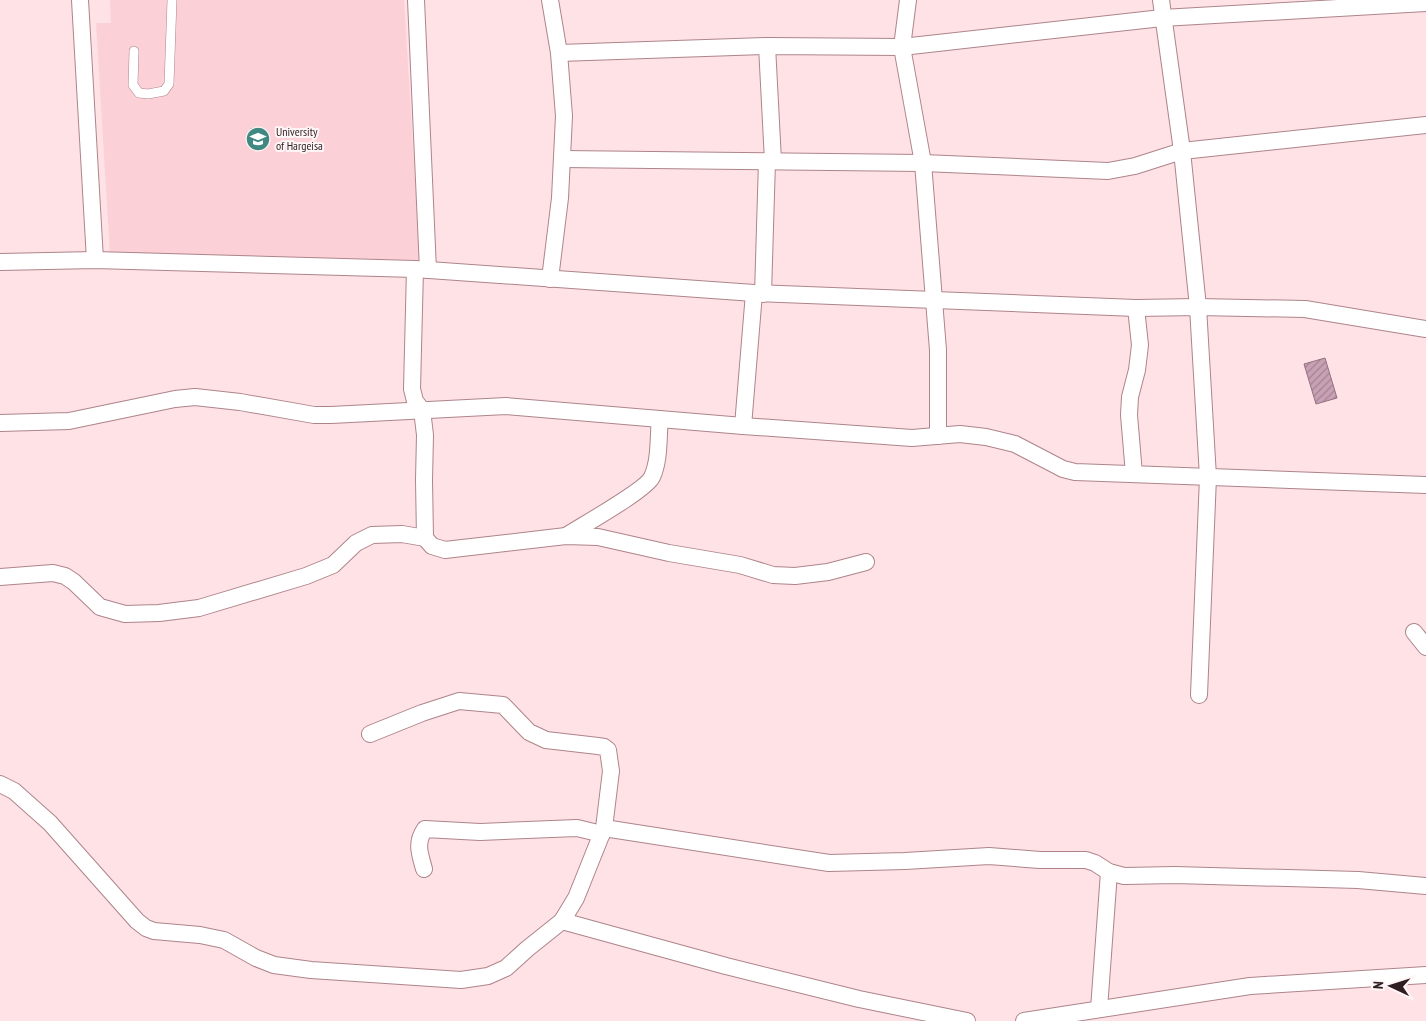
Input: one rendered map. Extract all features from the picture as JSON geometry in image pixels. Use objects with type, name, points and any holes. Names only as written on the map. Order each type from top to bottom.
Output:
[{"type":"street","points":[[80,0],[95,260]]},
{"type":"street","points":[[416,0],[422,269],[412,389],[415,401],[422,410],[425,435],[426,538],[432,546],[445,550],[566,536],[598,537],[669,553],[740,565],[773,575],[795,576],[828,572],[866,562]]},
{"type":"street","points":[[550,0],[558,53],[564,116],[560,198],[550,279]]},
{"type":"street","points":[[908,0],[902,47],[923,163],[938,350],[938,436]]},
{"type":"street","points":[[1161,0],[1182,151],[1198,307],[1208,477],[1199,695]]},
{"type":"street","points":[[558,53],[767,46],[902,47],[1162,18],[1426,3]]},
{"type":"street","points":[[743,426],[759,294],[770,161],[767,46]]},
{"type":"street","points":[[563,159],[923,163],[1108,171],[1135,166],[1182,151],[1426,125]]},
{"type":"street","points":[[0,262],[95,260],[422,269],[759,294],[1136,308],[1305,309],[1426,329]]},
{"type":"street","points":[[1134,474],[1129,415],[1130,398],[1137,370],[1140,346],[1136,308]]},
{"type":"street","points":[[0,423],[68,421],[175,399],[195,397],[240,402],[314,415],[506,406],[912,438],[960,434],[986,437],[1015,444],[1063,469],[1076,472],[1426,485]]},
{"type":"street","points":[[566,536],[638,491],[649,481],[653,476],[656,462],[660,419]]},
{"type":"street","points":[[0,577],[53,573],[65,576],[74,582],[100,607],[125,614],[159,613],[199,608],[306,576],[333,565],[356,543],[372,534],[402,534],[426,538]]},
{"type":"street","points":[[1414,632],[1426,647]]},
{"type":"street","points":[[0,784],[14,791],[50,823],[137,921],[154,931],[200,935],[224,940],[256,958],[274,965],[311,970],[461,980],[488,976],[506,968],[562,921],[576,898],[603,831],[611,771],[608,750],[598,746],[546,740],[529,732],[503,705],[459,701],[422,713],[370,734]]},
{"type":"street","points":[[424,869],[419,849],[420,836],[426,829],[480,832],[577,828],[829,863],[988,856],[1040,860],[1086,860],[1096,863],[1109,872],[1124,876],[1175,875],[1358,880],[1426,886]]},
{"type":"street","points":[[1099,1009],[1109,872]]},
{"type":"street","points":[[562,921],[726,966],[859,999],[966,1021]]},
{"type":"street","points":[[1024,1021],[1250,986],[1426,975]]},
{"type":"lane","points":[[134,51],[133,85],[139,93],[164,92],[170,84],[172,0]]},
{"type":"shaded area","name":"University of Hargeisa","points":[[110,0],[404,0],[420,260],[110,255],[96,23],[111,23]]},
{"type":"building","points":[[1325,358],[1337,398],[1316,404],[1304,364]]},
{"type":"place","name":"University of Hargeisa","points":[[258,139]]}]
